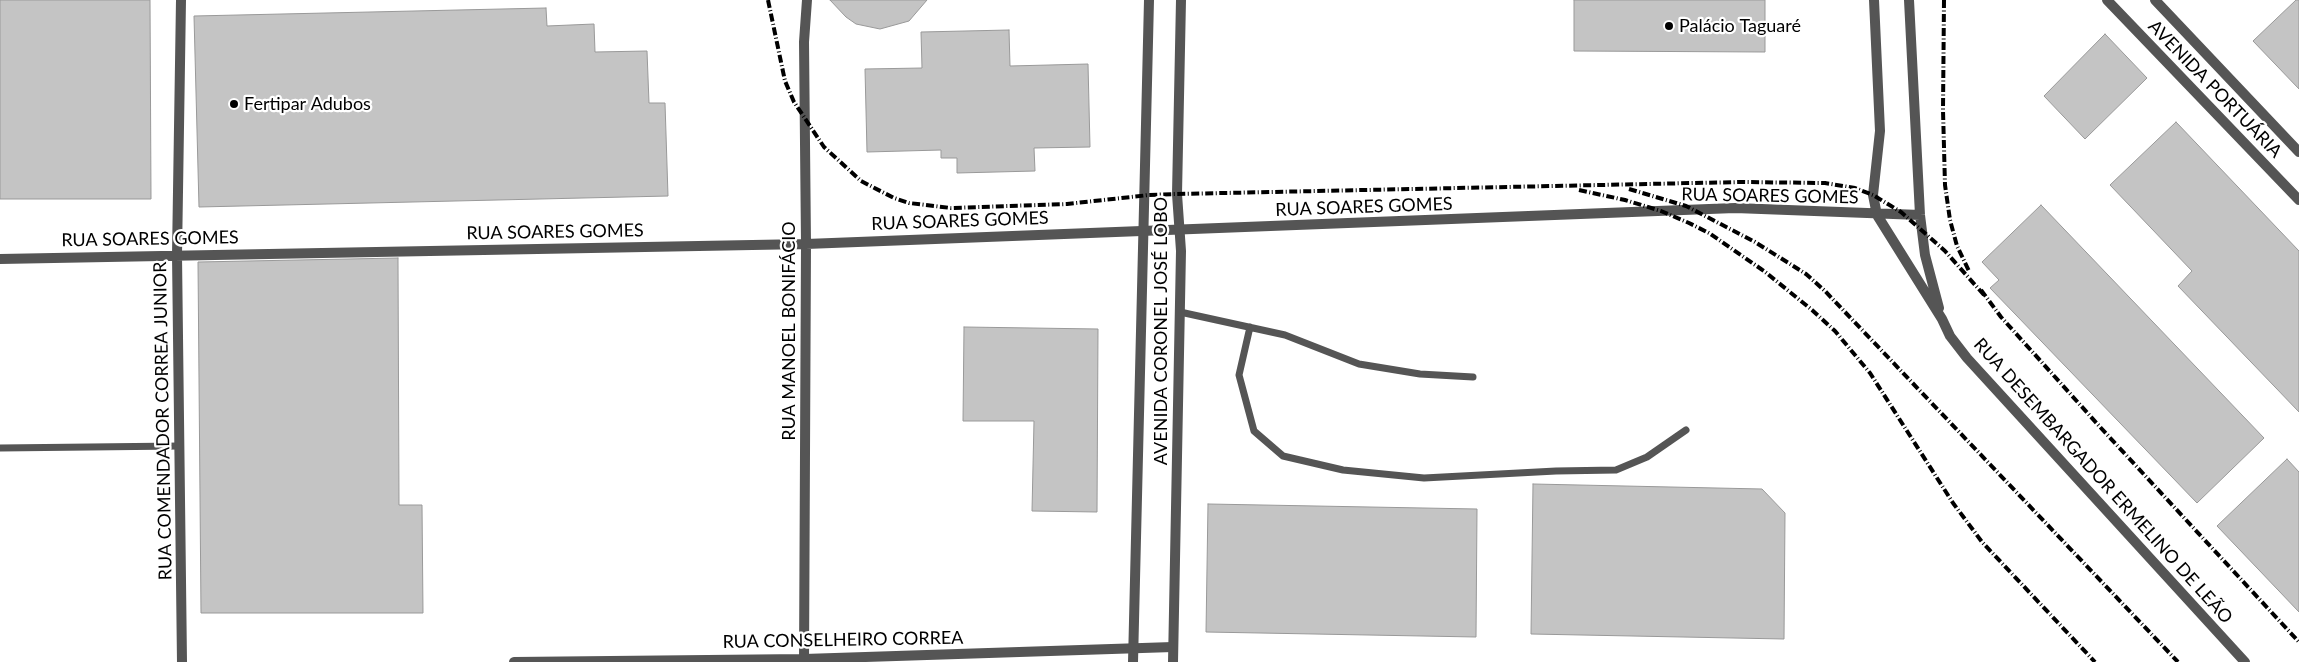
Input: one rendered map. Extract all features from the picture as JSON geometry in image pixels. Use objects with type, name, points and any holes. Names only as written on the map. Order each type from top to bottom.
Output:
[{"type":"street","name":"RUA COMENDADOR CORREA JUNIOR","points":[[182,0],[177,254],[182,662]]},
{"type":"street","name":"RUA MANOEL BONIFÁCIO","points":[[804,660],[806,244],[804,42],[807,0]]},
{"type":"street","name":"AVENIDA CORONEL JOSÉ LOBO","points":[[1133,662],[1149,0]]},
{"type":"street","name":"AVENIDA CORONEL JOSÉ LOBO","points":[[1173,662],[1180,312],[1180,228],[1177,194],[1181,0]]},
{"type":"street","name":"RUA DESEMBARGADOR ERMELINO DE LEÃO","points":[[1874,0],[1880,131],[1873,196],[1878,215],[1942,319],[1950,336],[1967,358],[2244,662]]},
{"type":"street","name":"RUA DESEMBARGADOR ERMELINO DE LEÃO","points":[[1909,0],[1920,215],[1925,255],[1942,319]]},
{"type":"street","name":"AVENIDA PORTUÁRIA","points":[[2107,0],[2299,200]]},
{"type":"street","name":"AVENIDA PORTUÁRIA","points":[[2155,0],[2299,152]]},
{"type":"street","name":"RUA SOARES GOMES","points":[[0,259],[177,254],[806,244],[1180,228],[1328,225],[1735,208],[1878,215],[1920,215]]},
{"type":"street","name":"RUA CONSELHEIRO CORREA","points":[[514,662],[804,660],[1173,647]]},
{"type":"lane","points":[[1180,312],[1286,335],[1359,364],[1420,374],[1473,376]]},
{"type":"lane","points":[[1250,327],[1238,375],[1254,431],[1283,456],[1343,470],[1424,478],[1616,470],[1647,457],[1686,430]]},
{"type":"lane","points":[[0,448],[180,446]]},
{"type":"building","points":[[0,0],[150,0],[151,199],[0,199]]},
{"type":"building","points":[[830,0],[927,0],[909,21],[880,29],[856,24],[846,17]]},
{"type":"building","name":"Palácio Taguaré","points":[[1574,0],[1765,0],[1765,52],[1574,51]]},
{"type":"building","points":[[2296,0],[2299,0],[2299,89],[2253,41]]},
{"type":"building","points":[[546,8],[547,26],[594,24],[595,52],[647,51],[649,103],[665,103],[668,196],[199,207],[194,16]]},
{"type":"building","points":[[1009,30],[1010,66],[1088,64],[1090,147],[1034,148],[1035,171],[957,173],[957,158],[941,158],[941,150],[867,152],[865,69],[922,68],[921,32]]},
{"type":"building","points":[[2105,34],[2147,78],[2085,139],[2044,96]]},
{"type":"building","points":[[2176,122],[2299,251],[2299,412],[2178,286],[2192,271],[2110,185]]},
{"type":"building","points":[[2041,205],[2264,438],[2197,503],[1990,288],[1999,280],[1982,262]]},
{"type":"building","points":[[398,258],[399,505],[422,505],[423,613],[201,613],[198,262]]},
{"type":"building","points":[[964,327],[1098,329],[1097,512],[1032,511],[1034,421],[963,421]]},
{"type":"building","points":[[2287,459],[2299,472],[2299,612],[2217,526]]},
{"type":"building","points":[[1533,484],[1762,489],[1785,513],[1784,639],[1531,634]]},
{"type":"building","points":[[1208,504],[1477,509],[1476,637],[1206,632]]},
{"type":"railway","points":[[768,0],[785,81],[794,102],[824,147],[861,181],[894,198],[909,203],[951,208],[1067,204],[1149,195],[1177,194],[1741,182],[1825,183],[1855,188],[1873,195],[1901,212],[1945,251],[1984,295]]},
{"type":"railway","points":[[1944,0],[1943,110],[1945,185],[1950,220],[1957,246],[1969,271]]},
{"type":"railway","points":[[1629,189],[1686,206],[1755,242],[1806,274],[1825,291],[2178,662]]},
{"type":"railway","points":[[1579,190],[1625,200],[1661,211],[1709,233],[1764,271],[1835,331],[1870,373],[1953,503],[1982,542],[2095,662]]},
{"type":"railway","points":[[1981,290],[2001,317],[2101,428],[2299,642]]},
{"type":"place","name":"Palácio Taguaré","points":[[1669,26]]},
{"type":"place","name":"Fertipar Adubos","points":[[234,104]]}]
